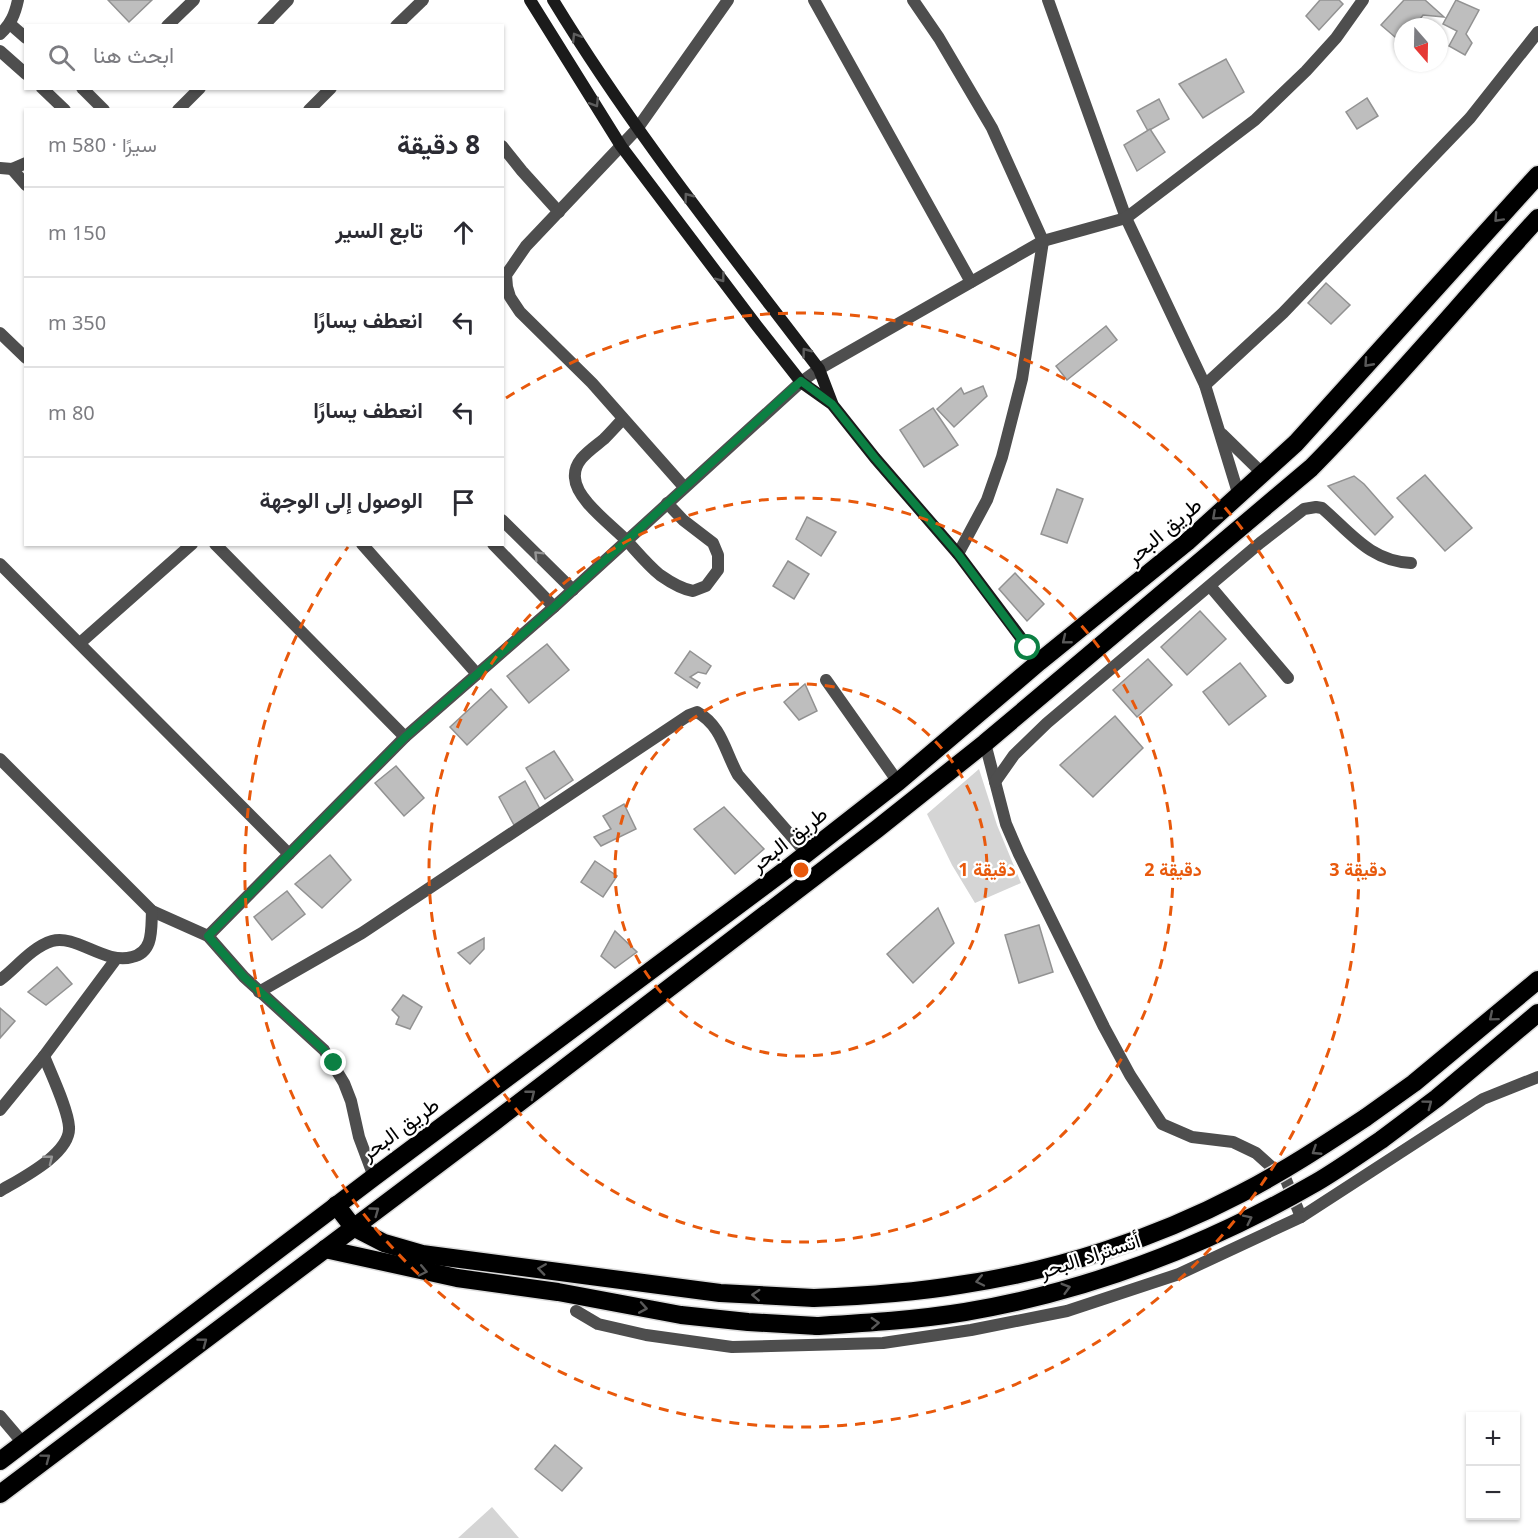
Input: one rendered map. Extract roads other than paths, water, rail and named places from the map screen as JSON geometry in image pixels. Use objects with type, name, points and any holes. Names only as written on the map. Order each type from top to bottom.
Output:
[{"type":"highway","name":"طريق البحر","points":[[0,1461],[374,1176],[807,854],[898,782],[1039,662],[1187,542],[1296,443],[1538,175]]},
{"type":"highway","points":[[0,1494],[760,920],[985,743],[1311,468],[1349,430],[1456,307],[1538,218]]},
{"type":"highway","name":"أتستراد البحر","points":[[352,1227],[384,1243],[422,1254],[720,1293],[814,1298],[887,1294],[960,1285],[1032,1271],[1103,1251],[1172,1225],[1239,1195],[1304,1159],[1414,1083],[1538,980]]},
{"type":"highway","name":"أتستراد البحر","points":[[325,1249],[457,1278],[509,1284],[581,1304],[748,1322],[816,1326],[892,1322],[966,1311],[1040,1296],[1113,1275],[1183,1249],[1252,1217],[1318,1181],[1381,1140],[1437,1098],[1538,1013]]},
{"type":"highway","points":[[336,1205],[352,1227]]},
{"type":"highway","points":[[247,1274],[264,1296]]},
{"type":"main road","points":[[530,0],[621,146],[801,381],[832,404],[875,458],[958,554],[1039,662]]},
{"type":"main road","points":[[553,0],[578,42],[637,129],[819,369],[832,404]]},
{"type":"street","points":[[0,34],[10,24],[16,12],[18,0]]},
{"type":"street","points":[[169,24],[194,0]]},
{"type":"street","points":[[265,24],[288,0]]},
{"type":"street","points":[[398,24],[423,0]]},
{"type":"street","points":[[684,487],[584,376],[520,312],[506,295],[506,275],[526,246],[637,129],[728,0]]},
{"type":"street","points":[[814,0],[971,282]]},
{"type":"street","points":[[913,0],[939,38],[992,128],[1043,241],[1022,379],[1002,457],[987,500],[958,554]]},
{"type":"street","points":[[1048,0],[1126,218],[1205,385],[1239,496]]},
{"type":"street","points":[[208,936],[405,737],[573,590],[801,381],[1043,241],[1126,218],[1255,120],[1306,71],[1336,38],[1363,0]]},
{"type":"street","points":[[10,24],[24,36]]},
{"type":"street","points":[[1205,385],[1283,313],[1470,118],[1538,32]]},
{"type":"street","points":[[0,51],[24,72]]},
{"type":"street","points":[[44,90],[63,108]]},
{"type":"street","points":[[180,108],[198,90]]},
{"type":"street","points":[[311,108],[329,90]]},
{"type":"street","points":[[97,93],[103,108]]},
{"type":"street","points":[[504,148],[559,212]]},
{"type":"street","points":[[6,168],[24,164]]},
{"type":"street","points":[[6,168],[24,183]]},
{"type":"street","points":[[0,333],[24,356]]},
{"type":"street","points":[[623,419],[584,455],[574,479],[590,506],[626,540],[648,565],[671,582],[693,591],[706,586],[718,570],[718,555],[713,543],[683,520],[667,503]]},
{"type":"street","points":[[1221,433],[1263,474]]},
{"type":"street","points":[[995,782],[1014,755],[1047,723],[1304,509],[1322,508],[1357,540],[1382,558],[1388,561],[1411,563]]},
{"type":"street","points":[[504,522],[573,590]]},
{"type":"street","points":[[80,643],[190,546]]},
{"type":"street","points":[[217,546],[405,737]]},
{"type":"street","points":[[364,546],[477,674]]},
{"type":"street","points":[[495,546],[554,607]]},
{"type":"street","points":[[0,564],[289,854]]},
{"type":"street","points":[[1210,586],[1288,678]]},
{"type":"street","points":[[826,680],[898,782]]},
{"type":"street","points":[[1033,703],[1047,723]]},
{"type":"street","points":[[259,992],[362,933],[689,715],[697,712],[716,726],[729,760],[738,775],[807,854]]},
{"type":"street","points":[[985,743],[1006,824],[1018,854],[1104,1027],[1130,1075],[1162,1124],[1192,1137],[1233,1142],[1256,1153],[1286,1180],[1301,1217]]},
{"type":"street","points":[[0,759],[152,911],[208,936],[230,963],[259,992],[324,1050],[334,1063],[351,1101],[359,1137],[374,1176]]},
{"type":"street","points":[[0,980],[40,947],[53,940],[63,940],[116,959],[129,958],[144,951],[150,939],[152,911]]},
{"type":"street","points":[[0,1110],[44,1056],[116,959]]},
{"type":"street","points":[[0,1191],[56,1155],[68,1135],[69,1127],[60,1097],[44,1056]]},
{"type":"street","points":[[581,1304],[598,1324],[646,1335],[732,1347],[883,1343],[971,1330],[1067,1311],[1179,1274],[1301,1217],[1336,1197],[1483,1099],[1538,1077]]},
{"type":"street","points":[[0,1416],[23,1443]]}]
